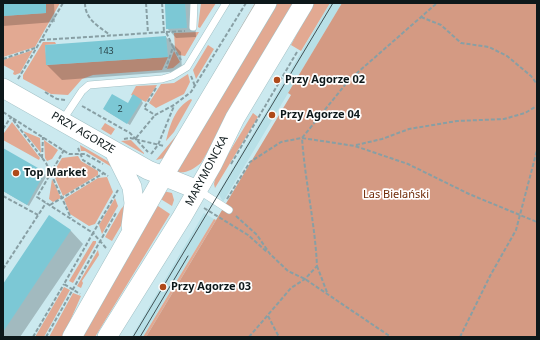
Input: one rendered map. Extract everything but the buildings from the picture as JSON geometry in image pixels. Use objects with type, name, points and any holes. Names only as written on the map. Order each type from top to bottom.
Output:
[{"type":"main road","points":[[72,337],[163,177],[267,3]]},
{"type":"main road","name":"MARYMONCKA","points":[[107,337],[204,194],[235,118],[304,3]]},
{"type":"main road","name":"PRZY AGORZE","points":[[10,84],[108,154],[204,194]]},
{"type":"main road","points":[[108,154],[132,187],[134,203],[131,233]]},
{"type":"lane","points":[[193,27],[194,3]]},
{"type":"lane","points":[[67,125],[82,91],[90,85],[162,79],[172,76],[187,67],[226,3]]},
{"type":"lane","points":[[204,194],[229,210]]},
{"type":"path","points":[[10,84],[36,48],[63,3]]},
{"type":"path","points":[[85,3],[86,12],[90,20],[111,36]]},
{"type":"path","points":[[146,3],[148,33]]},
{"type":"path","points":[[156,115],[144,108],[162,79],[173,47],[166,32],[164,32],[162,3]]},
{"type":"path","points":[[136,138],[156,115],[174,105],[191,92],[246,3]]},
{"type":"path","points":[[328,295],[321,282],[317,266],[316,246],[305,175],[302,138],[349,80],[437,3]]},
{"type":"path","points":[[421,17],[441,25],[461,43],[489,47],[507,56],[531,76],[537,84]]},
{"type":"path","points":[[41,40],[164,32]]},
{"type":"path","points":[[3,59],[36,48]]},
{"type":"path","points":[[231,164],[298,52]]},
{"type":"path","points":[[148,157],[158,145],[174,105]]},
{"type":"path","points":[[355,146],[382,139],[409,129],[457,121],[504,119],[525,113],[537,106]]},
{"type":"path","points":[[3,112],[69,154],[108,154],[130,138],[164,146]]},
{"type":"path","points":[[3,129],[11,117]]},
{"type":"path","points":[[11,117],[42,158],[51,173],[71,219]]},
{"type":"path","points":[[67,125],[80,154],[85,161],[105,173],[110,179]]},
{"type":"path","points":[[42,137],[42,158]]},
{"type":"path","points":[[217,216],[250,162],[281,142],[302,138],[355,146],[408,164],[469,194],[537,222]]},
{"type":"path","points":[[64,150],[37,197],[93,233],[106,248],[102,255]]},
{"type":"path","points":[[460,337],[490,276],[516,230],[537,150]]},
{"type":"path","points":[[50,205],[111,170]]},
{"type":"path","points":[[113,187],[118,199]]},
{"type":"path","points":[[33,337],[116,193],[121,188]]},
{"type":"path","points":[[201,213],[204,208],[204,194]]},
{"type":"path","points":[[3,196],[38,215]]},
{"type":"path","points":[[3,269],[46,203]]},
{"type":"path","points":[[204,208],[248,235],[288,271],[305,279],[391,337]]},
{"type":"path","points":[[229,210],[257,235],[270,254]]},
{"type":"path","points":[[46,337],[72,289],[118,211]]},
{"type":"path","points":[[249,337],[291,288],[305,279],[317,266]]},
{"type":"path","points":[[64,284],[80,294],[84,287]]},
{"type":"path","points":[[268,316],[279,337]]},
{"type":"shaded area","points":[[46,3],[60,3],[35,47],[3,57],[3,16],[46,13]]},
{"type":"shaded area","points":[[201,3],[216,3],[200,28],[198,27]]},
{"type":"shaded area","points":[[255,3],[259,3],[164,158],[156,160],[180,131]]},
{"type":"shaded area","points":[[275,3],[295,3],[201,163],[189,170],[177,172]]},
{"type":"shaded area","points":[[313,3],[330,3],[301,51],[291,45]]},
{"type":"shaded area","points":[[330,3],[342,3],[223,202],[218,193]]},
{"type":"shaded area","points":[[199,32],[185,56],[179,55],[175,48],[174,33]]},
{"type":"shaded area","points":[[43,42],[55,42],[56,44],[45,45],[47,65],[168,57],[162,70],[93,75],[82,79],[68,95],[51,94],[23,79],[23,75]]},
{"type":"shaded area","points":[[208,45],[214,49],[196,79],[193,70]]},
{"type":"shaded area","points":[[33,50],[20,73],[15,75],[13,74],[14,71],[3,65],[3,60]]},
{"type":"shaded area","points":[[174,51],[180,62],[173,68],[167,69]]},
{"type":"shaded area","points":[[188,74],[190,82],[184,94],[156,108],[149,103],[161,84],[174,83]]},
{"type":"shaded area","points":[[157,85],[146,102],[131,95],[136,86]]},
{"type":"shaded area","points":[[191,99],[192,100],[174,132],[166,141],[174,117],[185,102]]},
{"type":"shaded area","points":[[253,113],[258,117],[215,188],[214,184],[216,174]]},
{"type":"shaded area","points":[[12,122],[40,158],[39,160],[3,140],[4,133]]},
{"type":"shaded area","points":[[105,123],[115,129],[111,135],[101,129]]},
{"type":"shaded area","points":[[23,131],[40,138],[41,153]]},
{"type":"shaded area","points":[[44,140],[58,150],[52,159],[47,161],[45,158]]},
{"type":"shaded area","points":[[131,140],[144,153],[144,154],[121,141]]},
{"type":"shaded area","points":[[80,145],[109,162],[115,169],[85,151],[81,151]]},
{"type":"shaded area","points":[[78,156],[81,161],[98,171],[98,175],[63,196],[53,173],[62,158]]},
{"type":"shaded area","points":[[107,177],[113,192],[95,224],[89,226],[70,214],[64,199],[98,178]]},
{"type":"shaded area","points":[[52,179],[61,198],[53,202],[49,199]]},
{"type":"shaded area","points":[[163,191],[172,193],[174,200],[172,206],[159,198]]},
{"type":"shaded area","points":[[115,198],[118,206],[102,234],[99,225]]},
{"type":"shaded area","points":[[128,201],[122,224],[112,241],[105,237],[121,209]]},
{"type":"shaded area","points":[[155,204],[170,214],[95,337],[80,337]]},
{"type":"shaded area","points":[[204,213],[214,219],[143,337],[129,337],[132,336]]},
{"type":"shaded area","points":[[214,219],[216,220],[146,337],[143,337]]},
{"type":"shaded area","points":[[93,241],[96,241],[96,243],[73,283],[69,281]]},
{"type":"shaded area","points":[[98,250],[99,255],[82,281],[83,283],[81,288],[77,286]]},
{"type":"shaded area","points":[[64,287],[70,290],[44,337],[35,337]]},
{"type":"shaded area","points":[[73,293],[81,296],[63,337],[49,337]]},
{"type":"green space","name":"Las Bielański","points":[[342,3],[537,3],[537,337],[146,337],[291,95],[288,93]]},
{"type":"tram line","points":[[133,337],[333,3]]},
{"type":"tram line","points":[[140,337],[188,256]]},
{"type":"place","name":"Przy Agorze 02","points":[[277,80]]},
{"type":"place","name":"Przy Agorze 04","points":[[272,115]]},
{"type":"place","name":"Top Market","points":[[16,173]]},
{"type":"place","name":"Przy Agorze 03","points":[[163,287]]}]
